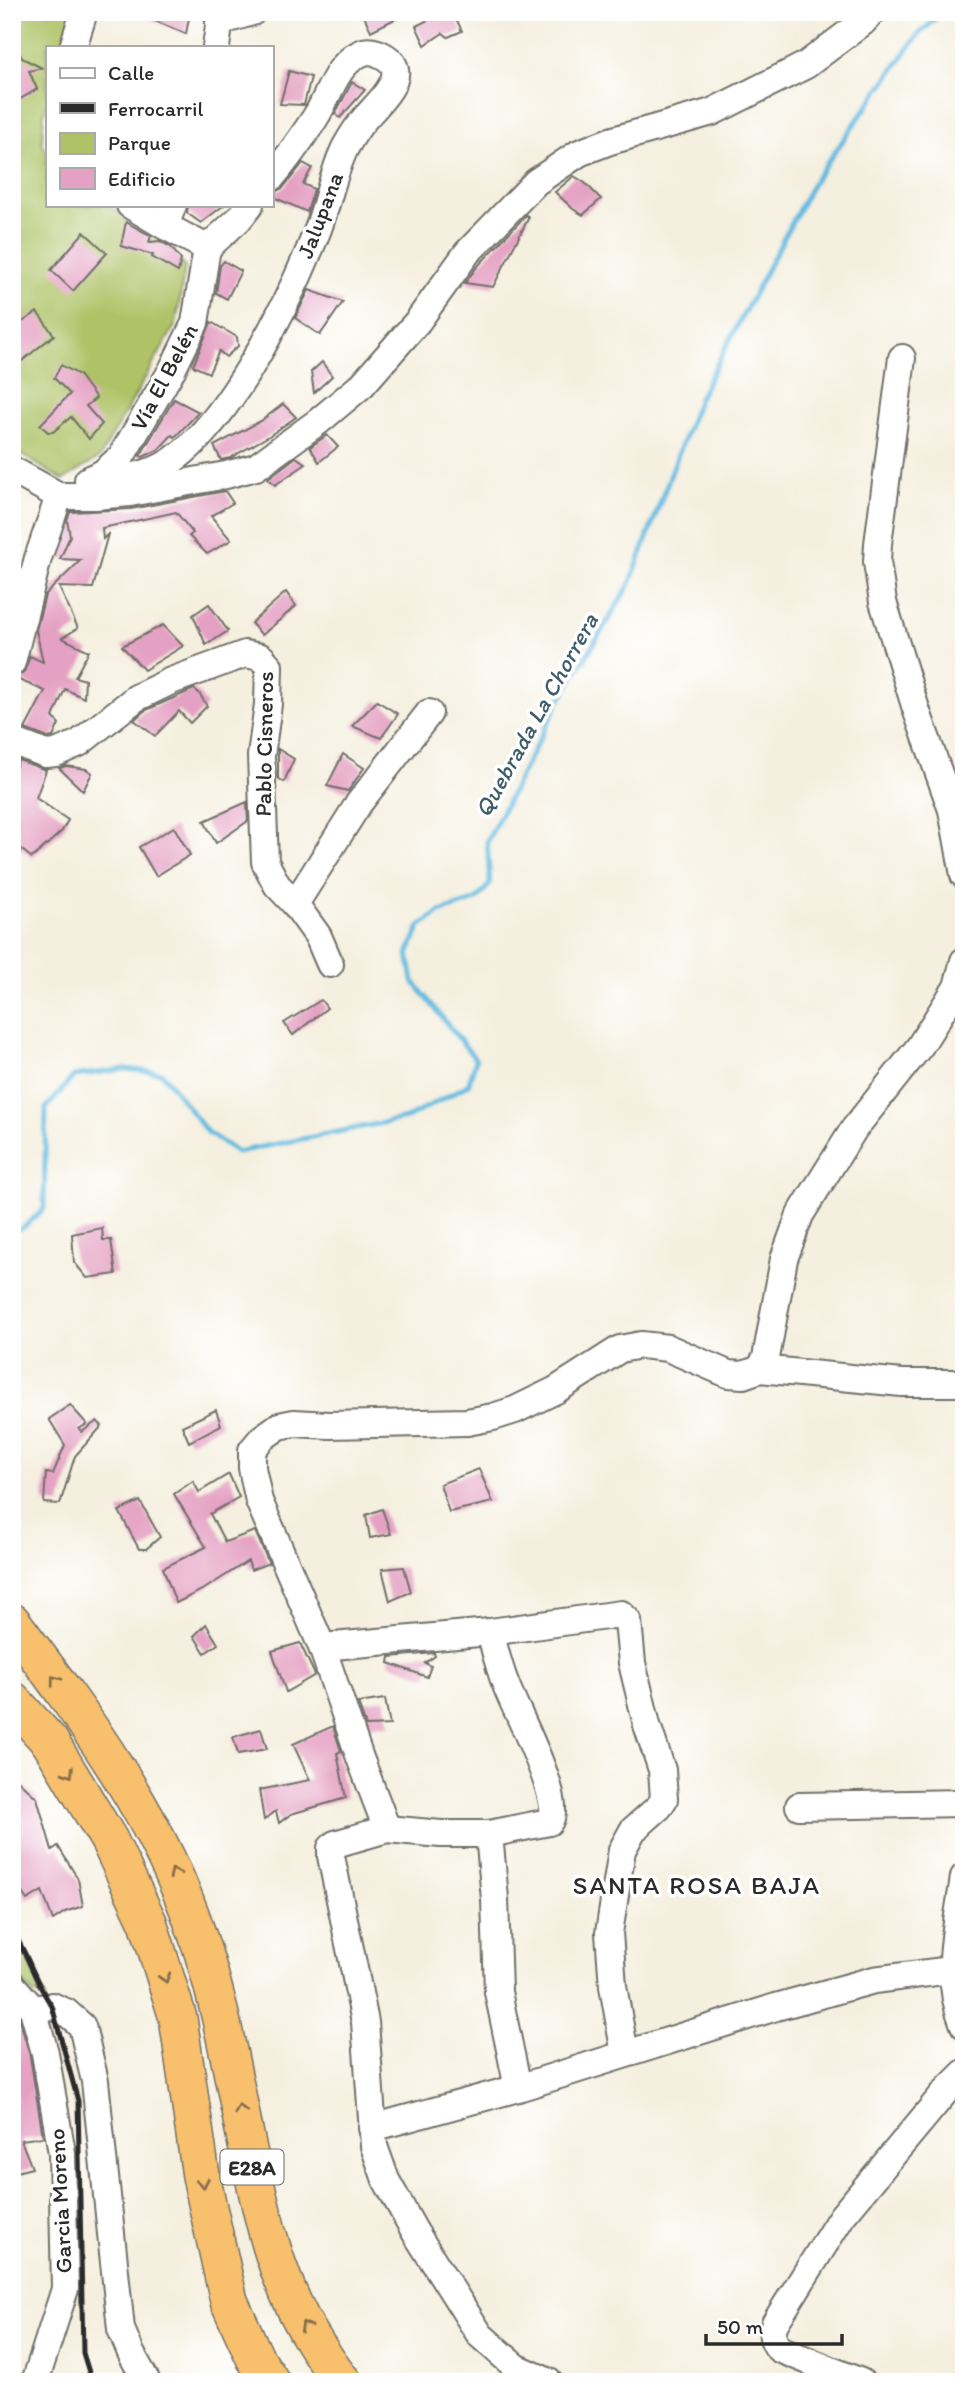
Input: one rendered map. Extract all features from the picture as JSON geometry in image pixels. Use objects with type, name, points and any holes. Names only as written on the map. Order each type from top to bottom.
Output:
[{"type":"highway","name":"E28A","points":[[12,1622],[87,1722],[144,1815],[177,1877],[198,1937],[223,2028],[262,2215],[282,2281],[306,2328],[343,2382]]},
{"type":"highway","name":"E28A","points":[[12,1700],[50,1742],[109,1840],[148,1922],[178,2018],[201,2176],[229,2301],[255,2358],[271,2382]]},
{"type":"street","points":[[73,46],[84,12]]},
{"type":"street","points":[[219,27],[252,12]]},
{"type":"street","points":[[12,470],[59,496],[95,496],[130,493],[256,467],[319,421],[362,385],[418,321],[467,253],[536,182],[579,153],[610,141],[712,112],[806,65],[863,22],[872,12]]},
{"type":"street","name":"Jalupana","points":[[103,473],[112,478],[133,477],[166,466],[185,450],[234,392],[274,328],[318,228],[345,149],[356,130],[390,91],[395,80],[389,60],[375,51],[365,52],[350,61],[331,84],[317,116],[297,148],[273,176]]},
{"type":"street","points":[[134,206],[169,215],[207,248],[249,206]]},
{"type":"street","name":"Vía El Belén","points":[[59,496],[103,473],[121,457],[172,370],[195,323],[207,248]]},
{"type":"street","points":[[902,358],[877,562],[883,602],[916,709],[952,810],[964,875]]},
{"type":"street","points":[[12,662],[38,558],[59,496]]},
{"type":"street","name":"Pablo Cisneros","points":[[12,741],[46,754],[56,753],[79,743],[136,698],[171,681],[246,654],[261,657],[270,666],[261,756],[265,862],[277,885],[295,904],[318,936],[330,964]]},
{"type":"street","points":[[295,904],[359,803],[429,713]]},
{"type":"street","points":[[761,1369],[766,1358],[784,1259],[800,1215],[854,1129],[920,1046],[957,987],[964,961]]},
{"type":"street","points":[[387,1829],[359,1758],[322,1647],[259,1501],[252,1468],[253,1450],[261,1438],[279,1426],[294,1423],[329,1425],[467,1422],[493,1417],[556,1391],[620,1349],[641,1345],[668,1348],[728,1374],[743,1375],[761,1369],[902,1382],[964,1383]]},
{"type":"street","points":[[322,1647],[490,1632],[621,1614],[628,1621],[632,1663],[647,1725],[662,1770],[664,1799],[634,1830],[622,1850],[609,1933],[612,1986],[625,2054]]},
{"type":"street","points":[[490,1632],[506,1686],[526,1729],[553,1807],[553,1817],[549,1822],[489,1834],[441,1834],[387,1829],[335,1844],[331,1848],[365,2022],[374,2146],[386,2180],[415,2232],[480,2335],[516,2367],[549,2382]]},
{"type":"street","points":[[799,1806],[964,1803]]},
{"type":"street","points":[[489,1834],[495,1899],[498,1992],[518,2088]]},
{"type":"street","points":[[964,1877],[951,1970],[959,2015],[964,2025]]},
{"type":"street","points":[[372,2128],[518,2088],[776,2007],[874,1980],[951,1970]]},
{"type":"street","name":"Garcia Moreno","points":[[12,1985],[33,2009],[45,2053],[62,2153],[65,2288],[35,2382]]},
{"type":"street","points":[[33,2009],[52,2006],[66,2012],[82,2026],[95,2081],[121,2329],[147,2382]]},
{"type":"street","points":[[861,2382],[779,2349],[773,2341],[775,2323],[842,2216],[964,2073]]},
{"type":"green space","points":[[12,12],[76,12],[70,46],[46,46],[46,108],[42,144],[46,150],[46,206],[107,206],[149,225],[185,267],[176,324],[100,457],[63,480],[12,449]]},
{"type":"green space","points":[[12,1932],[40,1985],[37,1986],[45,1996],[33,1994],[12,1970]]},
{"type":"building","points":[[134,12],[190,12],[186,34]]},
{"type":"building","points":[[362,12],[409,12],[371,31]]},
{"type":"building","points":[[444,12],[453,12],[462,31],[448,37],[443,33],[425,45],[416,26]]},
{"type":"building","points":[[12,38],[22,58],[42,68],[29,71],[37,89],[12,104]]},
{"type":"building","points":[[289,71],[311,77],[304,105],[280,104]]},
{"type":"building","points":[[352,82],[365,90],[340,118],[335,114]]},
{"type":"building","points":[[303,163],[312,168],[303,184],[314,189],[307,212],[273,197],[273,192],[283,188]]},
{"type":"building","points":[[574,176],[601,199],[583,215],[555,192]]},
{"type":"building","points":[[188,206],[223,206],[201,223],[187,213]]},
{"type":"building","points":[[526,215],[529,217],[493,287],[465,283],[477,267]]},
{"type":"building","points":[[126,222],[151,236],[149,242],[160,241],[171,247],[181,260],[178,272],[152,257],[153,255],[121,246]]},
{"type":"building","points":[[84,232],[107,253],[73,291],[51,270]]},
{"type":"building","points":[[224,261],[241,271],[227,299],[216,293],[220,266]]},
{"type":"building","points":[[309,290],[343,302],[320,335],[295,318]]},
{"type":"building","points":[[37,312],[54,335],[12,369],[12,329]]},
{"type":"building","points":[[211,322],[237,337],[238,346],[226,357],[219,351],[209,373],[193,366]]},
{"type":"building","points":[[322,362],[332,376],[314,393],[311,372]]},
{"type":"building","points":[[61,365],[79,375],[96,398],[86,406],[102,424],[89,439],[71,417],[53,432],[48,432],[40,425],[70,394],[54,378]]},
{"type":"building","points":[[174,399],[199,412],[158,450],[140,456]]},
{"type":"building","points":[[283,404],[296,417],[269,436],[230,458],[221,460],[214,446],[261,421]]},
{"type":"building","points":[[327,435],[338,447],[319,462],[310,447]]},
{"type":"building","points":[[296,457],[306,464],[275,485],[268,478]]},
{"type":"building","points":[[225,491],[233,503],[211,516],[231,540],[207,554],[189,536],[193,533],[176,512],[102,528],[103,539],[108,534],[93,588],[59,587],[78,628],[62,638],[89,651],[75,677],[85,680],[84,698],[65,689],[53,717],[59,724],[53,737],[48,738],[25,729],[45,691],[12,677],[24,672],[30,656],[43,662],[36,630],[45,595],[81,560],[60,559],[70,536],[67,520],[70,512],[131,509]]},
{"type":"building","points":[[286,592],[296,606],[262,635],[251,623]]},
{"type":"building","points":[[209,604],[228,631],[206,645],[193,615]]},
{"type":"building","points":[[163,625],[183,646],[144,670],[122,646]]},
{"type":"building","points":[[194,689],[207,706],[190,723],[179,711],[155,736],[134,720],[144,711]]},
{"type":"building","points":[[377,701],[398,714],[381,738],[352,726]]},
{"type":"building","points":[[278,749],[294,759],[284,782],[278,778]]},
{"type":"building","points":[[343,754],[364,768],[348,791],[327,786]]},
{"type":"building","points":[[18,760],[46,770],[36,798],[68,820],[62,831],[32,858],[12,842],[12,778]]},
{"type":"building","points":[[66,766],[86,769],[92,773],[83,791],[59,768]]},
{"type":"building","points":[[247,802],[248,821],[216,843],[204,821]]},
{"type":"building","points":[[174,827],[190,855],[156,876],[139,847]]},
{"type":"building","points":[[321,1000],[327,1008],[293,1035],[284,1023]]},
{"type":"building","points":[[102,1228],[103,1240],[111,1240],[116,1274],[87,1278],[74,1262],[72,1234]]},
{"type":"building","points":[[70,1405],[87,1424],[79,1429],[82,1432],[97,1421],[102,1426],[75,1456],[60,1504],[44,1503],[46,1473],[53,1474],[65,1445],[49,1419]]},
{"type":"building","points":[[216,1410],[221,1425],[189,1442],[182,1426]]},
{"type":"building","points":[[479,1469],[493,1502],[449,1512],[440,1484]]},
{"type":"building","points":[[229,1474],[239,1497],[210,1514],[225,1542],[255,1531],[269,1563],[251,1570],[248,1561],[206,1588],[176,1603],[163,1568],[206,1547],[174,1494],[193,1481],[199,1492]]},
{"type":"building","points":[[140,1501],[160,1537],[146,1549],[139,1549],[119,1511]]},
{"type":"building","points":[[382,1509],[391,1534],[370,1538],[366,1515]]},
{"type":"building","points":[[404,1567],[411,1592],[390,1601],[382,1569]]},
{"type":"building","points":[[206,1624],[218,1644],[205,1653],[194,1636]]},
{"type":"building","points":[[300,1643],[315,1675],[286,1692],[272,1651]]},
{"type":"building","points":[[434,1653],[435,1656],[425,1663],[431,1666],[427,1677],[389,1663],[390,1657]]},
{"type":"building","points":[[385,1699],[390,1725],[366,1726],[358,1703]]},
{"type":"building","points":[[333,1726],[341,1751],[337,1753],[346,1798],[291,1814],[279,1823],[276,1811],[264,1820],[259,1790],[310,1780],[293,1744]]},
{"type":"building","points":[[261,1729],[267,1749],[238,1754],[233,1737]]},
{"type":"building","points":[[12,1775],[37,1798],[52,1850],[58,1846],[78,1879],[83,1906],[65,1912],[53,1920],[42,1891],[27,1900],[12,1878]]},
{"type":"building","points":[[12,2009],[19,2017],[30,2056],[43,2137],[21,2140],[32,2168],[16,2172],[12,2156],[12,2101],[17,2101],[12,2055]]},
{"type":"waterway","name":"Quebrada La Chorrera","points":[[12,1231],[24,1227],[44,1209],[46,1108],[74,1076],[125,1069],[162,1073],[207,1132],[237,1152],[407,1118],[468,1085],[476,1060],[413,981],[408,954],[420,926],[440,912],[476,900],[490,884],[487,841],[558,703],[630,584],[699,398],[814,181],[918,35],[943,12]]},
{"type":"railway","points":[[12,1930],[52,2006],[78,2101],[83,2353],[92,2382]]},
{"type":"district","name":"SANTA ROSA BAJA","points":[[697,1885]]}]
